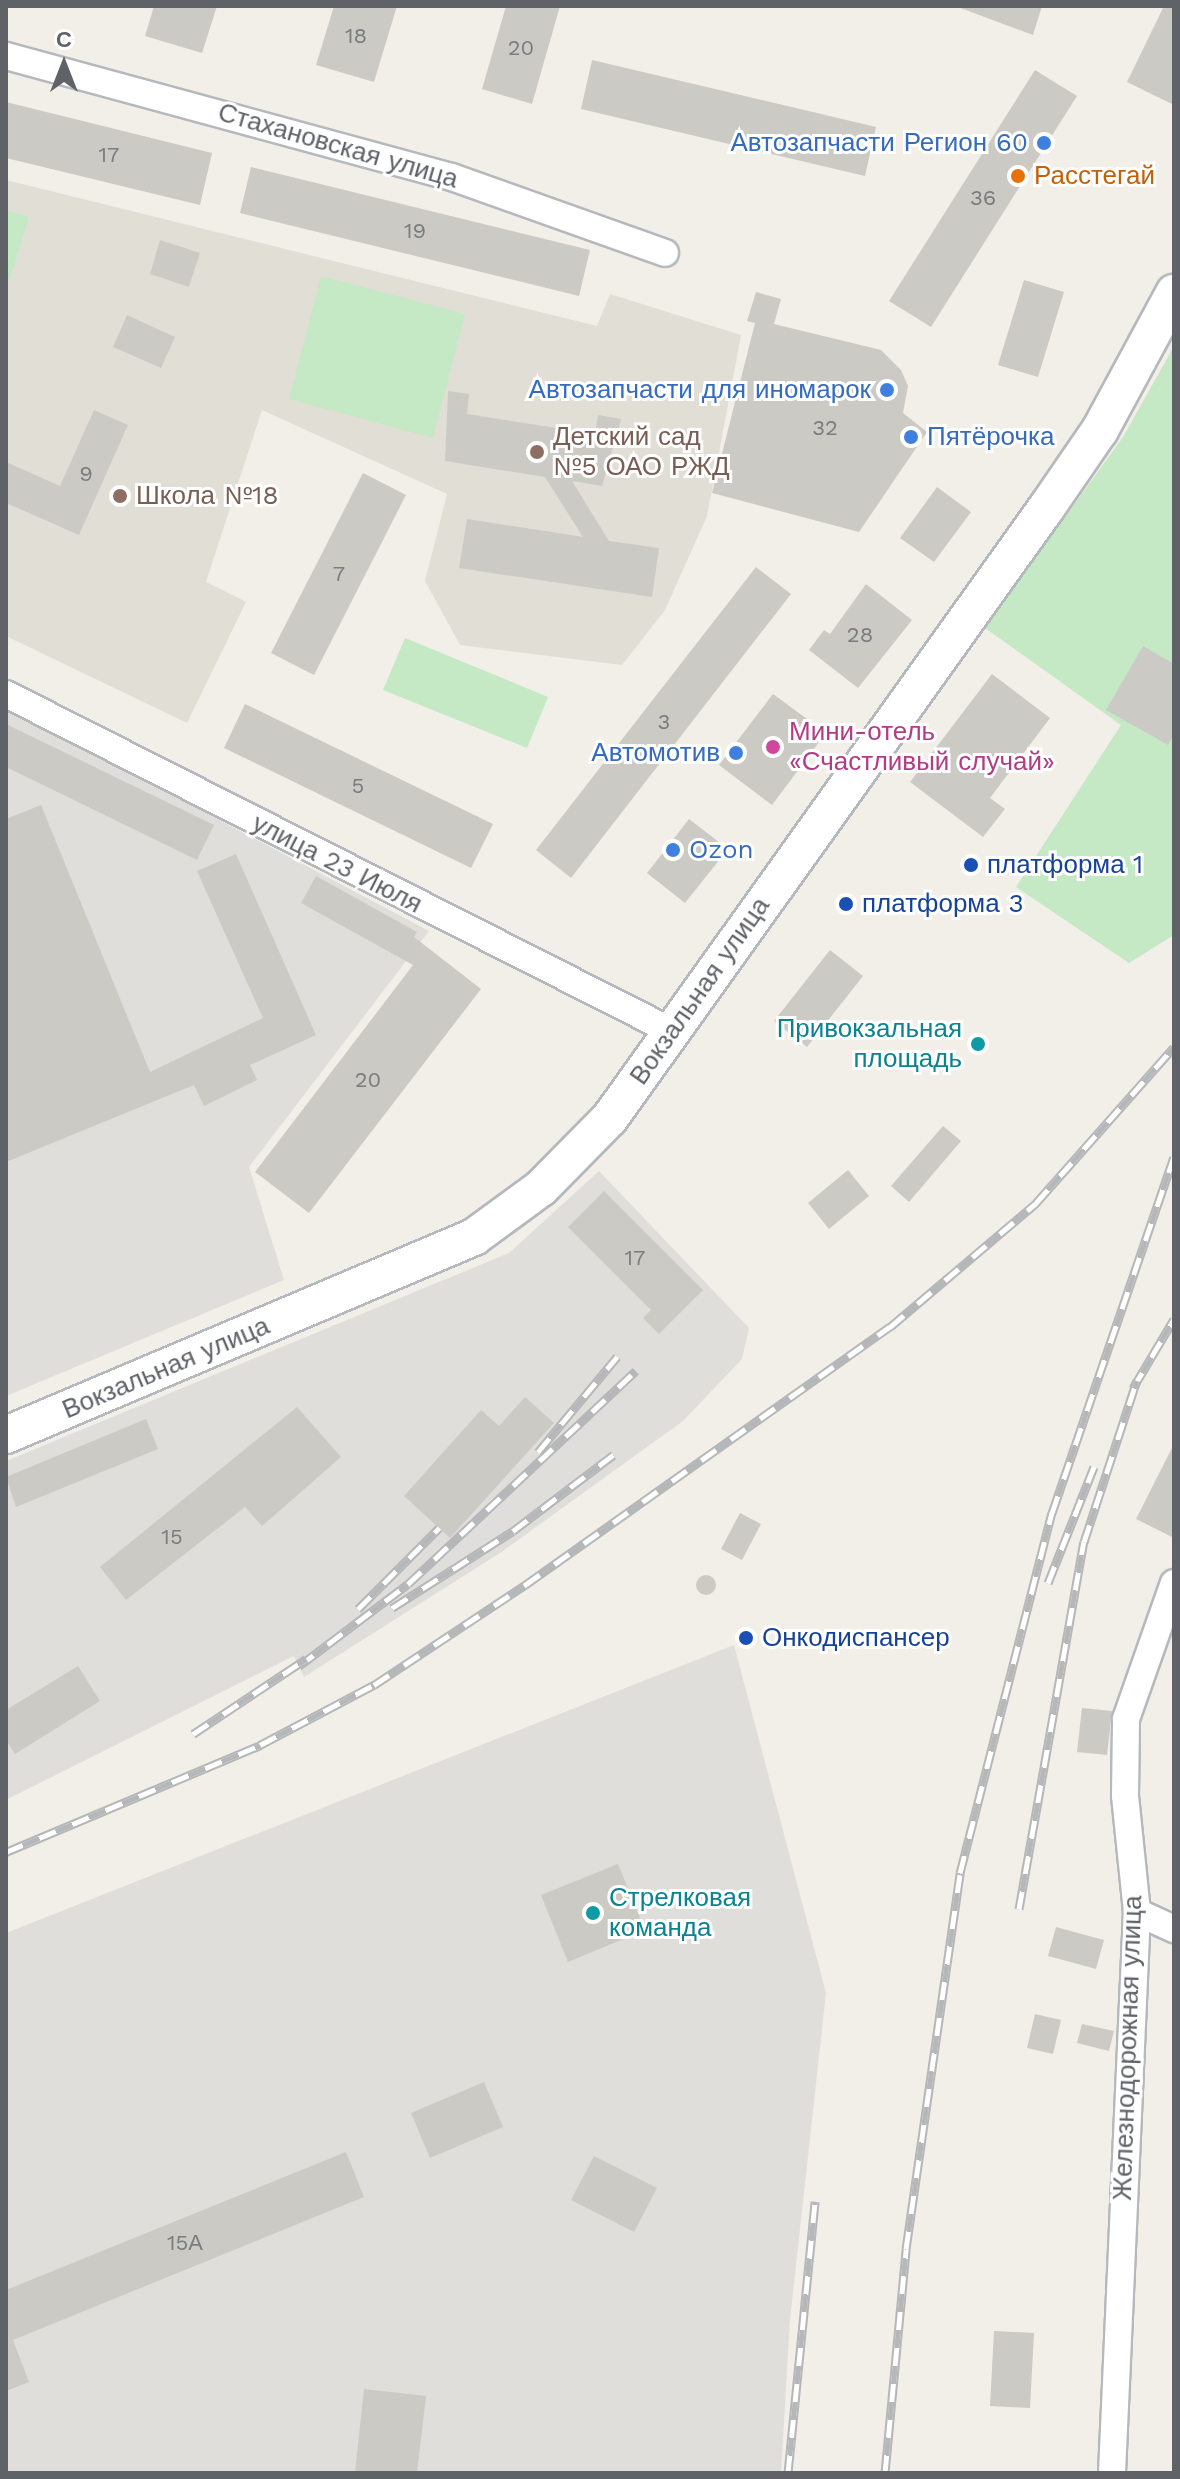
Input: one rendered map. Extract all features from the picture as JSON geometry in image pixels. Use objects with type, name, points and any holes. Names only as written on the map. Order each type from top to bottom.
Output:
[{"type":"main road","name":"Вокзальная улица","points":[[6,1435],[474,1237],[541,1188],[610,1118],[1100,430],[1174,293]]},
{"type":"street","name":"Стахановская улица","points":[[6,56],[452,177],[665,253]]},
{"type":"street","name":"улица 23 Июля","points":[[6,694],[671,1031]]},
{"type":"street","name":"Железнодорожная улица","points":[[1112,2473],[1137,1912],[1125,1795],[1126,1719],[1174,1583]]},
{"type":"street","points":[[1137,1912],[1174,1929]]},
{"type":"shaded area","points":[[6,180],[597,326],[610,294],[741,335],[707,516],[665,610],[622,665],[460,645],[425,581],[447,494],[262,410],[206,582],[246,602],[187,723],[6,636]]},
{"type":"shaded area","points":[[6,707],[429,931],[249,1167],[284,1280],[6,1396]]},
{"type":"shaded area","points":[[599,1171],[749,1328],[742,1359],[683,1421],[500,1553],[304,1677],[294,1656],[6,1800],[6,1461],[509,1253]]},
{"type":"shaded area","points":[[734,1645],[826,1993],[790,2320],[781,2473],[6,2473],[6,1933]]},
{"type":"green space","points":[[6,210],[29,217],[10,279],[6,278]]},
{"type":"green space","points":[[321,276],[465,314],[433,438],[289,399]]},
{"type":"green space","points":[[1174,346],[1174,935],[1129,963],[1016,887],[1121,725],[985,628],[1123,437]]},
{"type":"green space","points":[[405,638],[548,697],[527,748],[383,690]]},
{"type":"building","points":[[154,6],[217,6],[202,53],[145,36]]},
{"type":"building","points":[[334,6],[397,6],[374,82],[316,65]]},
{"type":"building","points":[[506,6],[560,6],[532,104],[482,89]]},
{"type":"building","points":[[955,6],[1042,6],[1033,35]]},
{"type":"building","points":[[1164,6],[1174,6],[1174,105],[1127,82]]},
{"type":"building","points":[[592,60],[876,127],[865,176],[581,109]]},
{"type":"building","points":[[1035,70],[1077,96],[931,327],[889,301]]},
{"type":"building","points":[[6,102],[212,153],[200,205],[6,158]]},
{"type":"building","points":[[251,167],[590,250],[579,296],[240,213]]},
{"type":"building","points":[[160,240],[200,253],[189,287],[150,274]]},
{"type":"building","points":[[1024,280],[1064,292],[1038,377],[998,365]]},
{"type":"building","points":[[756,292],[781,299],[774,324],[881,350],[901,370],[908,386],[903,413],[927,432],[859,532],[712,493],[755,323],[747,321]]},
{"type":"building","points":[[127,315],[175,337],[161,368],[113,347]]},
{"type":"building","points":[[448,391],[469,394],[467,414],[595,434],[598,415],[621,419],[602,486],[572,481],[609,541],[659,548],[652,597],[459,568],[467,519],[583,537],[545,477],[445,461]]},
{"type":"building","points":[[94,410],[128,425],[79,535],[6,503],[6,462],[60,486]]},
{"type":"building","points":[[363,473],[406,495],[314,675],[271,653]]},
{"type":"building","points":[[937,487],[971,512],[934,562],[900,538]]},
{"type":"building","points":[[756,567],[791,594],[571,878],[536,850]]},
{"type":"building","points":[[866,584],[912,620],[858,688],[809,650],[824,630],[830,634]]},
{"type":"building","points":[[1143,646],[1174,664],[1174,734],[1168,745],[1106,710]]},
{"type":"building","points":[[992,674],[1050,718],[990,798],[1005,809],[983,837],[910,782]]},
{"type":"building","points":[[773,694],[826,733],[772,805],[719,765]]},
{"type":"building","points":[[245,704],[493,824],[471,868],[224,748]]},
{"type":"building","points":[[6,724],[214,825],[197,860],[6,767]]},
{"type":"building","points":[[41,805],[150,1072],[263,1018],[197,871],[236,854],[316,1035],[250,1065],[257,1080],[204,1106],[194,1085],[6,1162],[6,819]]},
{"type":"building","points":[[689,819],[728,849],[685,903],[647,873]]},
{"type":"building","points":[[316,876],[417,932],[414,937],[481,989],[309,1213],[255,1172],[413,965],[301,903]]},
{"type":"building","points":[[830,950],[863,976],[807,1047],[774,1021]]},
{"type":"building","points":[[943,1126],[961,1141],[909,1202],[891,1186]]},
{"type":"building","points":[[848,1170],[869,1196],[829,1229],[808,1203]]},
{"type":"building","points":[[604,1191],[703,1290],[659,1334],[643,1318],[651,1310],[568,1227]]},
{"type":"building","points":[[525,1397],[554,1423],[450,1538],[404,1496],[481,1410],[499,1426]]},
{"type":"building","points":[[297,1407],[341,1457],[262,1526],[245,1507],[126,1600],[100,1567]]},
{"type":"building","points":[[146,1419],[158,1449],[16,1507],[6,1477]]},
{"type":"building","points":[[1174,1444],[1174,1538],[1136,1519]]},
{"type":"building","points":[[740,1513],[761,1524],[742,1560],[721,1549]]},
{"type":"building","points":[[702,1575],[710,1575],[716,1585],[710,1595],[702,1595],[696,1589],[696,1581]]},
{"type":"building","points":[[78,1666],[100,1701],[15,1754],[6,1740],[6,1710]]},
{"type":"building","points":[[1082,1708],[1112,1711],[1107,1755],[1077,1752]]},
{"type":"building","name":"Стрелковая команда","points":[[618,1864],[645,1930],[568,1962],[541,1895]]},
{"type":"building","points":[[1056,1927],[1104,1940],[1096,1969],[1048,1956]]},
{"type":"building","points":[[1035,2014],[1061,2020],[1053,2054],[1027,2048]]},
{"type":"building","points":[[1082,2024],[1114,2031],[1109,2051],[1077,2043]]},
{"type":"building","points":[[484,2082],[503,2127],[430,2158],[411,2113]]},
{"type":"building","points":[[346,2152],[364,2197],[13,2340],[29,2382],[6,2391],[6,2290]]},
{"type":"building","points":[[594,2156],[657,2188],[634,2232],[571,2200]]},
{"type":"building","points":[[994,2331],[1034,2333],[1030,2408],[990,2406]]},
{"type":"building","points":[[364,2389],[426,2396],[417,2473],[355,2473]]},
{"type":"railway","points":[[6,1852],[260,1745],[374,1685],[525,1585],[890,1327],[1036,1203],[1174,1047]]},
{"type":"railway","points":[[885,2473],[906,2249],[960,1873],[1052,1513],[1174,1157]]},
{"type":"railway","points":[[1133,1388],[1174,1319]]},
{"type":"railway","points":[[538,1452],[617,1357]]},
{"type":"railway","points":[[299,1666],[408,1584],[636,1371]]},
{"type":"railway","points":[[1019,1909],[1084,1542],[1137,1380]]},
{"type":"railway","points":[[392,1608],[513,1531],[613,1455]]},
{"type":"railway","points":[[1048,1583],[1094,1467]]},
{"type":"railway","points":[[358,1609],[439,1528]]},
{"type":"railway","points":[[193,1734],[306,1659]]},
{"type":"railway","points":[[788,2473],[815,2201]]},
{"type":"place","name":"Автозапчасти Регион 60","points":[[1044,143]]},
{"type":"place","name":"Расстегай","points":[[1018,176]]},
{"type":"place","name":"Автозапчасти для иномарок","points":[[887,390]]},
{"type":"place","name":"Пятёрочка","points":[[911,437]]},
{"type":"place","name":"Детский сад №5 ОАО РЖД","points":[[537,452]]},
{"type":"place","name":"Школа №18","points":[[120,496]]},
{"type":"place","name":"Мини-отель «Счастливый случай»","points":[[773,747]]},
{"type":"place","name":"Автомотив","points":[[736,753]]},
{"type":"place","name":"Ozon","points":[[673,850]]},
{"type":"place","name":"платформа 1","points":[[971,865]]},
{"type":"place","name":"платформа 3","points":[[846,904]]},
{"type":"place","name":"Привокзальная площадь","points":[[978,1044]]},
{"type":"place","name":"Онкодиспансер","points":[[746,1638]]},
{"type":"place","name":"Стрелковая команда","points":[[593,1913]]}]
